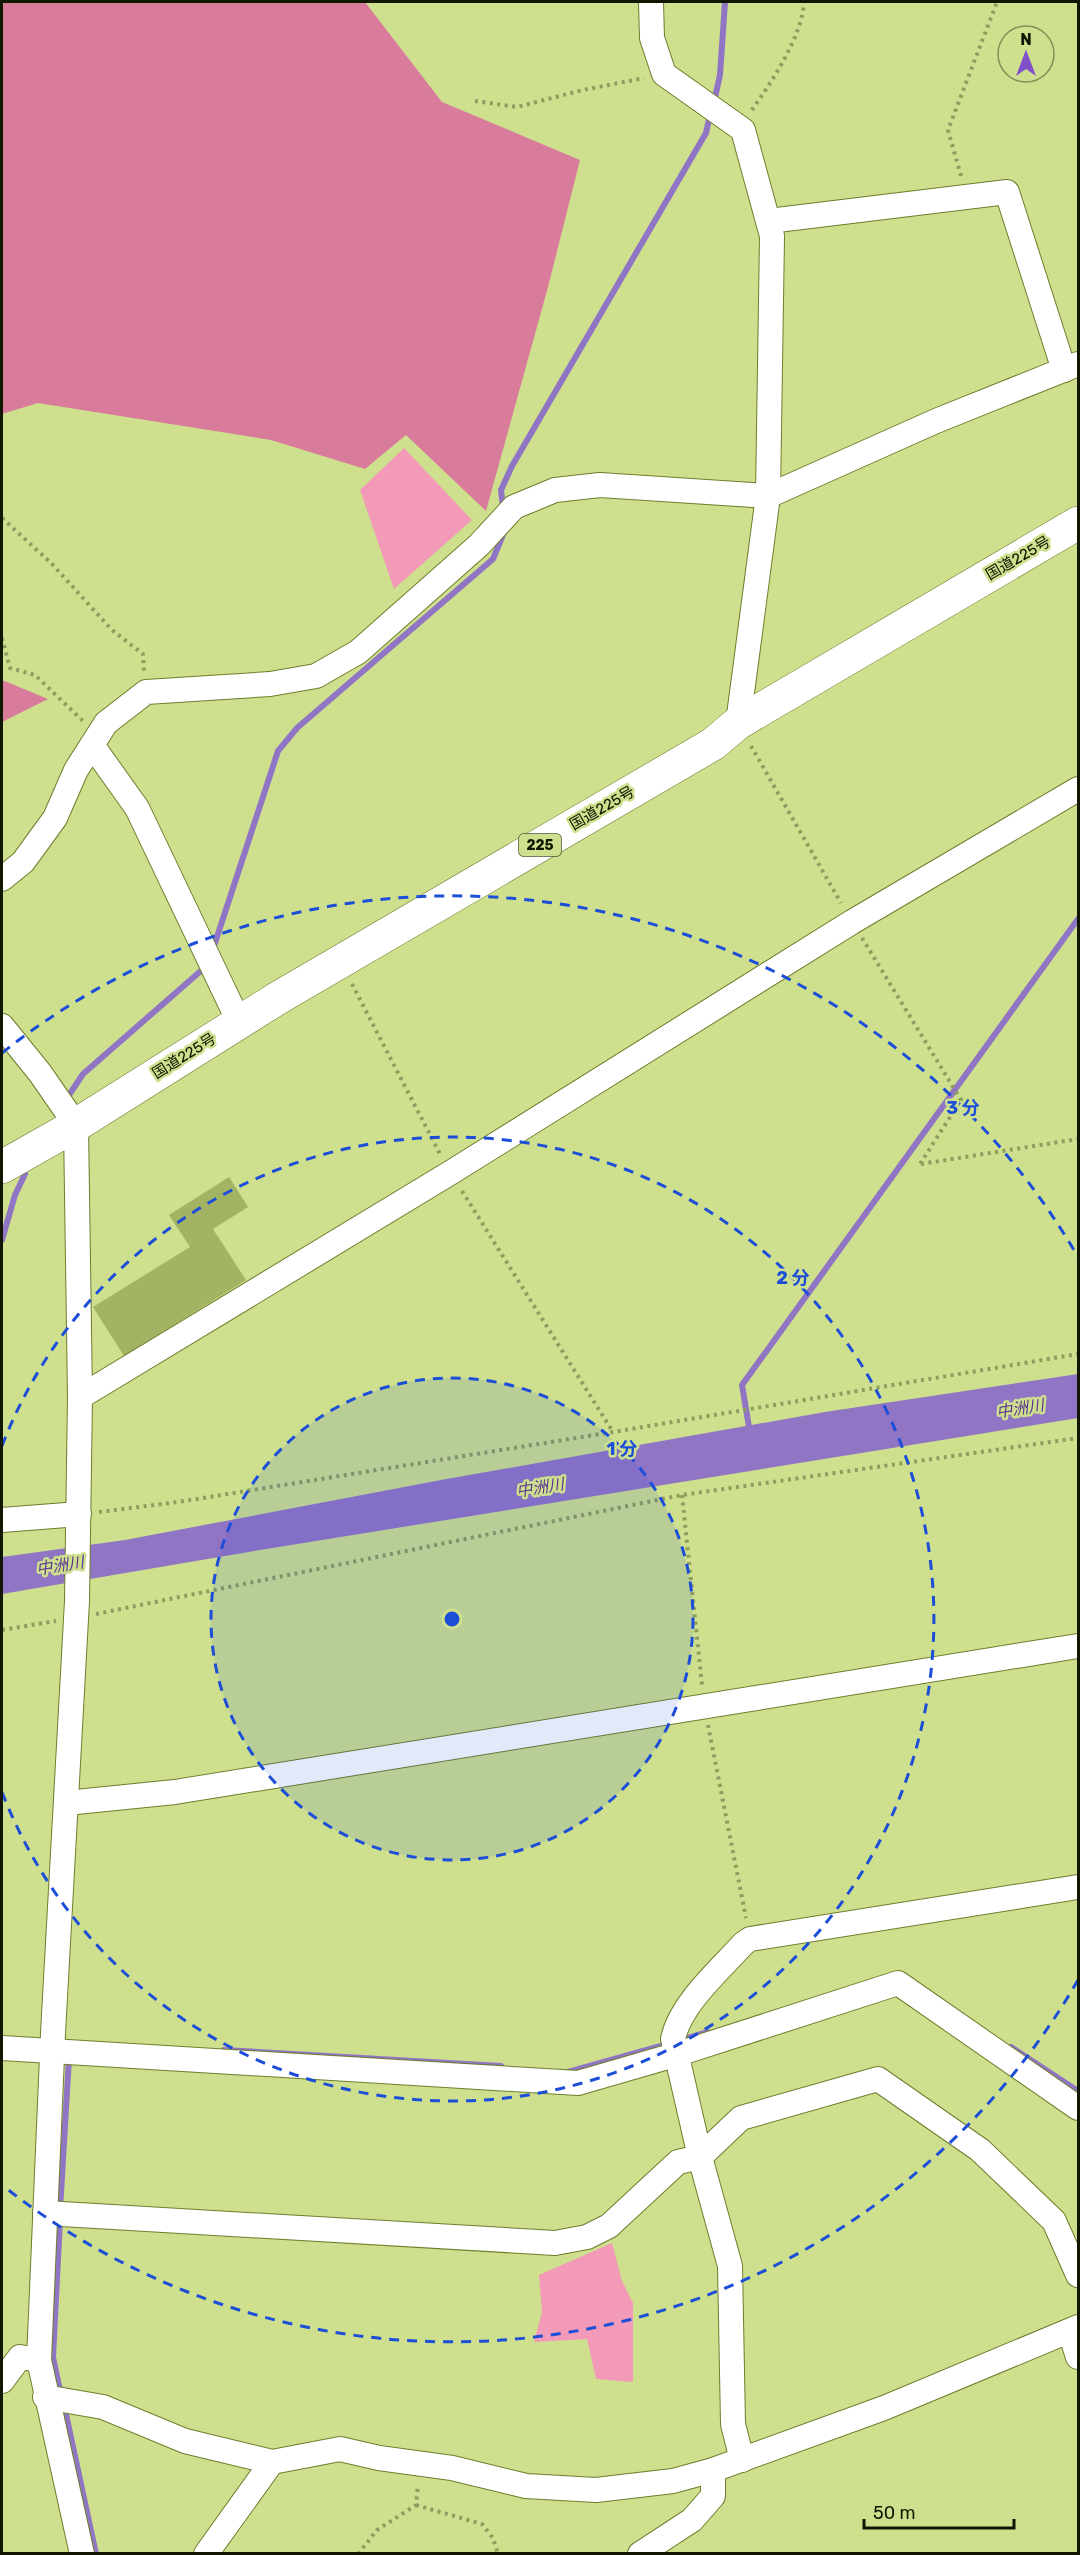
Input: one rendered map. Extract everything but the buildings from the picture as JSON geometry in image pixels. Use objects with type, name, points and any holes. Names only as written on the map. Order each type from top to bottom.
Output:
[{"type":"highway","name":"国道225号","points":[[2,1167],[76,1125],[340,961],[713,744],[738,723],[1078,523]]},
{"type":"street","points":[[651,2],[652,38],[664,74],[743,130],[772,236],[768,496],[738,723]]},
{"type":"street","points":[[2,879],[22,862],[55,818],[76,770],[106,723],[146,692],[270,684],[316,676],[358,652],[479,545],[514,507],[555,490],[600,485],[768,496],[936,421],[1071,367],[1007,192],[769,221]]},
{"type":"street","points":[[92,745],[137,808],[239,1022]]},
{"type":"street","points":[[80,1397],[450,1173],[852,922],[1078,789]]},
{"type":"street","points":[[2,1026],[40,1073],[76,1125],[80,1397],[79,1519],[66,1803],[61,2047],[46,2213],[39,2360],[82,2553]]},
{"type":"street","points":[[2,1520],[79,1519]]},
{"type":"street","points":[[66,1803],[175,1792],[1078,1646]]},
{"type":"street","points":[[742,2460],[733,2424],[730,2266],[700,2157],[676,2046],[675,2029],[688,2005],[750,1939],[1078,1887]]},
{"type":"street","points":[[2,2048],[61,2047],[578,2083],[676,2046],[898,1983],[1078,2108]]},
{"type":"street","points":[[46,2213],[555,2243],[587,2237],[609,2226],[678,2162],[700,2157],[741,2118],[878,2079],[980,2150],[1054,2221],[1078,2275]]},
{"type":"street","points":[[47,2397],[103,2407],[185,2441],[272,2462],[340,2449],[379,2458],[453,2468],[526,2486],[596,2490],[673,2481],[713,2470],[884,2408],[1074,2330],[1078,2357]]},
{"type":"street","points":[[2,2381],[20,2358],[39,2360]]},
{"type":"street","points":[[206,2553],[272,2462]]},
{"type":"street","points":[[640,2553],[692,2520],[713,2496],[713,2470]]},
{"type":"path","points":[[743,130],[746,119],[776,76],[803,15],[804,2]]},
{"type":"path","points":[[966,197],[948,130],[997,2]]},
{"type":"path","points":[[475,101],[517,107],[583,90],[664,74]]},
{"type":"path","points":[[2,518],[51,563],[112,630],[143,654],[146,692]]},
{"type":"path","points":[[2,638],[10,668],[35,675],[88,725],[92,745]]},
{"type":"path","points":[[738,723],[852,922],[961,1100],[920,1164],[1078,1139]]},
{"type":"path","points":[[340,961],[450,1173],[613,1432]]},
{"type":"path","points":[[79,1519],[1078,1354]]},
{"type":"path","points":[[2,1630],[76,1610],[682,1495],[1078,1438]]},
{"type":"path","points":[[416,2505],[420,2464]]},
{"type":"path","points":[[358,2553],[376,2530],[416,2505],[482,2524],[493,2538],[498,2553]]},
{"type":"shaded area","points":[[2,2],[365,2],[442,102],[580,160],[548,287],[486,511],[406,435],[365,469],[271,440],[38,403],[2,414]]},
{"type":"shaded area","points":[[404,448],[472,520],[394,589],[360,490]]},
{"type":"shaded area","points":[[2,680],[48,699],[2,722]]},
{"type":"shaded area","points":[[612,2243],[622,2281],[633,2303],[633,2382],[596,2379],[587,2339],[534,2342],[542,2312],[539,2275]]},
{"type":"water","name":"中洲川","points":[[1078,1374],[1078,1418],[2,1594],[2,1557],[125,1540],[441,1480],[825,1412]]},
{"type":"waterway","points":[[714,102],[720,75],[725,2]]},
{"type":"waterway","points":[[503,508],[501,490],[512,466],[706,133],[710,115]]},
{"type":"waterway","points":[[213,949],[278,751],[297,728],[493,559],[505,530]]},
{"type":"waterway","points":[[750,1433],[742,1385],[1078,919]]},
{"type":"waterway","points":[[69,1095],[83,1074],[206,964]]},
{"type":"waterway","points":[[2,1240],[15,1195],[25,1174]]},
{"type":"waterway","points":[[681,2040],[708,2032]]},
{"type":"waterway","points":[[568,2072],[668,2044]]},
{"type":"waterway","points":[[1011,2047],[1078,2091]]},
{"type":"waterway","points":[[224,2050],[501,2066]]},
{"type":"waterway","points":[[60,2210],[69,2058]]},
{"type":"waterway","points":[[60,2220],[53,2357],[61,2395]]},
{"type":"waterway","points":[[64,2405],[96,2554]]}]
